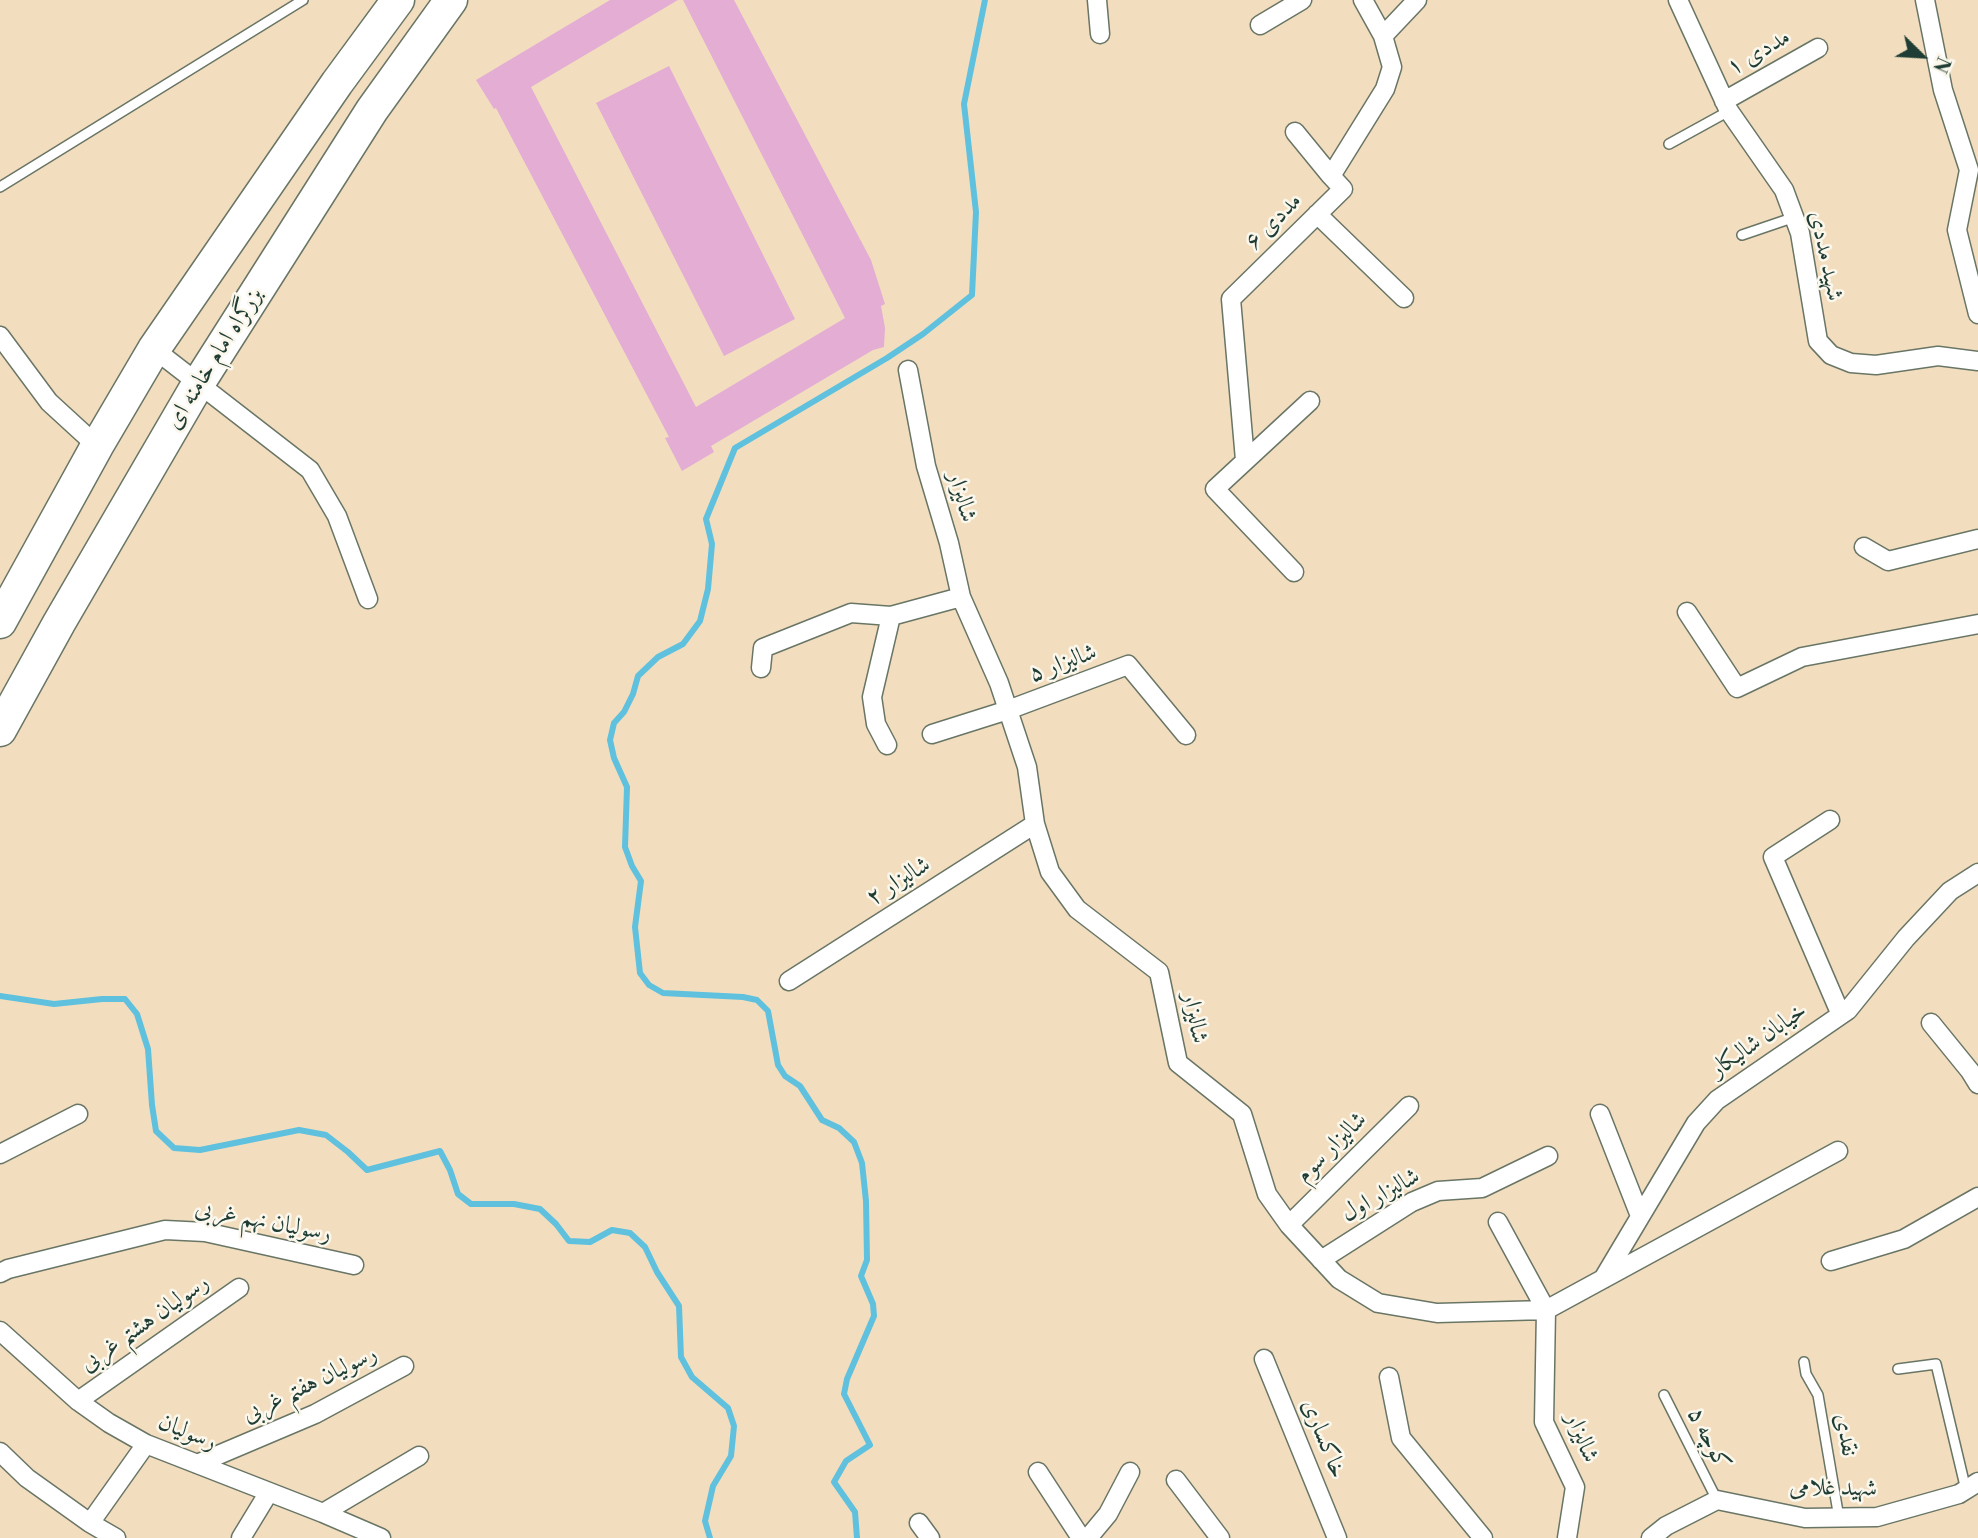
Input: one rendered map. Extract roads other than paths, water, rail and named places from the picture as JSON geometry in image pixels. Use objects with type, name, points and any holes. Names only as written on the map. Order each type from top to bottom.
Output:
[{"type":"highway","points":[[0,622],[154,349],[337,83],[398,0]]},
{"type":"highway","name":"بزرگراه امام خامنه ای","points":[[0,730],[198,384],[372,110],[451,0]]},
{"type":"street","points":[[1097,0],[1100,34]]},
{"type":"street","points":[[1260,25],[1302,0]]},
{"type":"street","points":[[1295,132],[1331,176],[1385,89],[1392,67],[1383,36],[1363,0]]},
{"type":"street","points":[[1383,36],[1418,0]]},
{"type":"street","name":"شهید مددی","points":[[1678,0],[1727,106],[1784,190],[1800,233],[1818,341],[1830,355],[1851,363],[1876,365],[1938,356],[1978,360]]},
{"type":"street","points":[[1925,0],[1943,90],[1969,170],[1957,230],[1978,314]]},
{"type":"street","name":"مددی ۱","points":[[1727,106],[1818,48]]},
{"type":"street","name":"مددی ۶","points":[[1245,460],[1231,299],[1343,188],[1331,176]]},
{"type":"street","points":[[1317,214],[1404,298]]},
{"type":"street","points":[[0,336],[50,402],[97,446]]},
{"type":"street","points":[[154,349],[310,470],[337,516],[368,599]]},
{"type":"street","name":"شالیزار","points":[[908,370],[926,466],[949,543],[961,597],[999,682],[1027,767],[1035,824],[1050,872],[1077,909],[1159,972],[1178,1063],[1242,1114],[1267,1194],[1289,1225],[1339,1279],[1378,1303],[1437,1313],[1546,1310],[1544,1422],[1575,1487],[1567,1538]]},
{"type":"street","points":[[1294,572],[1215,489],[1310,401]]},
{"type":"street","points":[[1864,547],[1888,561],[1978,539]]},
{"type":"street","points":[[761,668],[763,648],[850,612],[891,616],[961,597]]},
{"type":"street","points":[[1687,612],[1737,688],[1802,657],[1978,624]]},
{"type":"street","points":[[887,745],[876,723],[872,696],[891,616]]},
{"type":"street","name":"شالیزار ۵","points":[[1008,710],[1128,665],[1186,735]]},
{"type":"street","points":[[932,734],[1008,710]]},
{"type":"street","points":[[1830,820],[1773,857],[1841,1015]]},
{"type":"street","name":"شالیزار ۲","points":[[789,981],[1035,824]]},
{"type":"street","name":"خیابان شالیکار","points":[[1603,1279],[1696,1123],[1717,1100],[1848,1010],[1906,938],[1950,891],[1978,873]]},
{"type":"street","points":[[1931,1023],[1977,1078]]},
{"type":"street","name":"شالیزار سوم","points":[[1289,1225],[1409,1106]]},
{"type":"street","points":[[0,1154],[78,1114]]},
{"type":"street","points":[[1600,1114],[1640,1216]]},
{"type":"street","points":[[1498,1222],[1546,1310],[1838,1151]]},
{"type":"street","name":"شالیزار اول","points":[[1321,1260],[1412,1202],[1438,1191],[1482,1188],[1548,1156]]},
{"type":"street","points":[[1831,1261],[1904,1239],[1978,1197]]},
{"type":"street","name":"رسولیان نهم غربی","points":[[0,1273],[166,1230],[205,1232],[354,1265]]},
{"type":"street","name":"رسولیان هشتم غربی","points":[[78,1401],[239,1288]]},
{"type":"street","name":"رسولیان","points":[[0,1331],[78,1401],[146,1444],[381,1538]]},
{"type":"street","name":"خاکساری","points":[[1265,1359],[1337,1538]]},
{"type":"street","name":"رسولیان هفتم غربی","points":[[198,1464],[315,1413],[404,1366]]},
{"type":"street","points":[[1389,1377],[1401,1438],[1483,1538]]},
{"type":"street","points":[[90,1523],[146,1444]]},
{"type":"street","points":[[0,1452],[27,1478],[116,1538]]},
{"type":"street","points":[[323,1513],[419,1455]]},
{"type":"street","points":[[1038,1472],[1081,1538]]},
{"type":"street","points":[[1088,1538],[1108,1514],[1130,1472]]},
{"type":"street","points":[[1176,1480],[1220,1538]]},
{"type":"street","name":"شهید غلامی","points":[[1717,1500],[1805,1518],[1877,1517],[1959,1494],[1972,1486]]},
{"type":"street","points":[[241,1538],[269,1492]]},
{"type":"street","points":[[1651,1538],[1666,1526],[1717,1500]]},
{"type":"street","points":[[919,1523],[930,1538]]},
{"type":"lane","points":[[0,187],[303,0]]},
{"type":"lane","points":[[1669,144],[1727,106]]},
{"type":"lane","points":[[1742,235],[1795,217]]},
{"type":"lane","name":"نقدی","points":[[1804,1362],[1806,1374],[1818,1395],[1839,1518]]},
{"type":"lane","points":[[1898,1369],[1936,1364],[1972,1486]]},
{"type":"lane","name":"کوچه ۵","points":[[1664,1395],[1717,1500]]},
{"type":"waterway","points":[[857,1538],[855,1512],[834,1482],[846,1461],[870,1445],[844,1394],[847,1379],[874,1316],[873,1304],[861,1276],[867,1260],[862,1163],[854,1142],[839,1128],[822,1120],[800,1086],[785,1076],[778,1065],[768,1011],[757,1000],[663,993],[649,985],[640,973],[635,927],[641,881],[625,847],[627,787],[614,758],[610,740],[614,723],[624,712],[638,676],[658,657],[683,644],[700,621],[708,589],[712,544],[706,519],[735,448],[887,358],[923,334],[972,295],[976,212],[964,104],[985,0]]},
{"type":"waterway","points":[[0,996],[54,1004],[125,999],[137,1014],[148,1049],[156,1131],[174,1148],[200,1150],[299,1130],[326,1135],[367,1170],[440,1151],[458,1194],[471,1204],[514,1204],[540,1209],[569,1241],[590,1242],[612,1230],[630,1233],[645,1247],[679,1306],[681,1357],[692,1377],[728,1408],[734,1426],[731,1456],[713,1486],[705,1521],[710,1538]]}]
